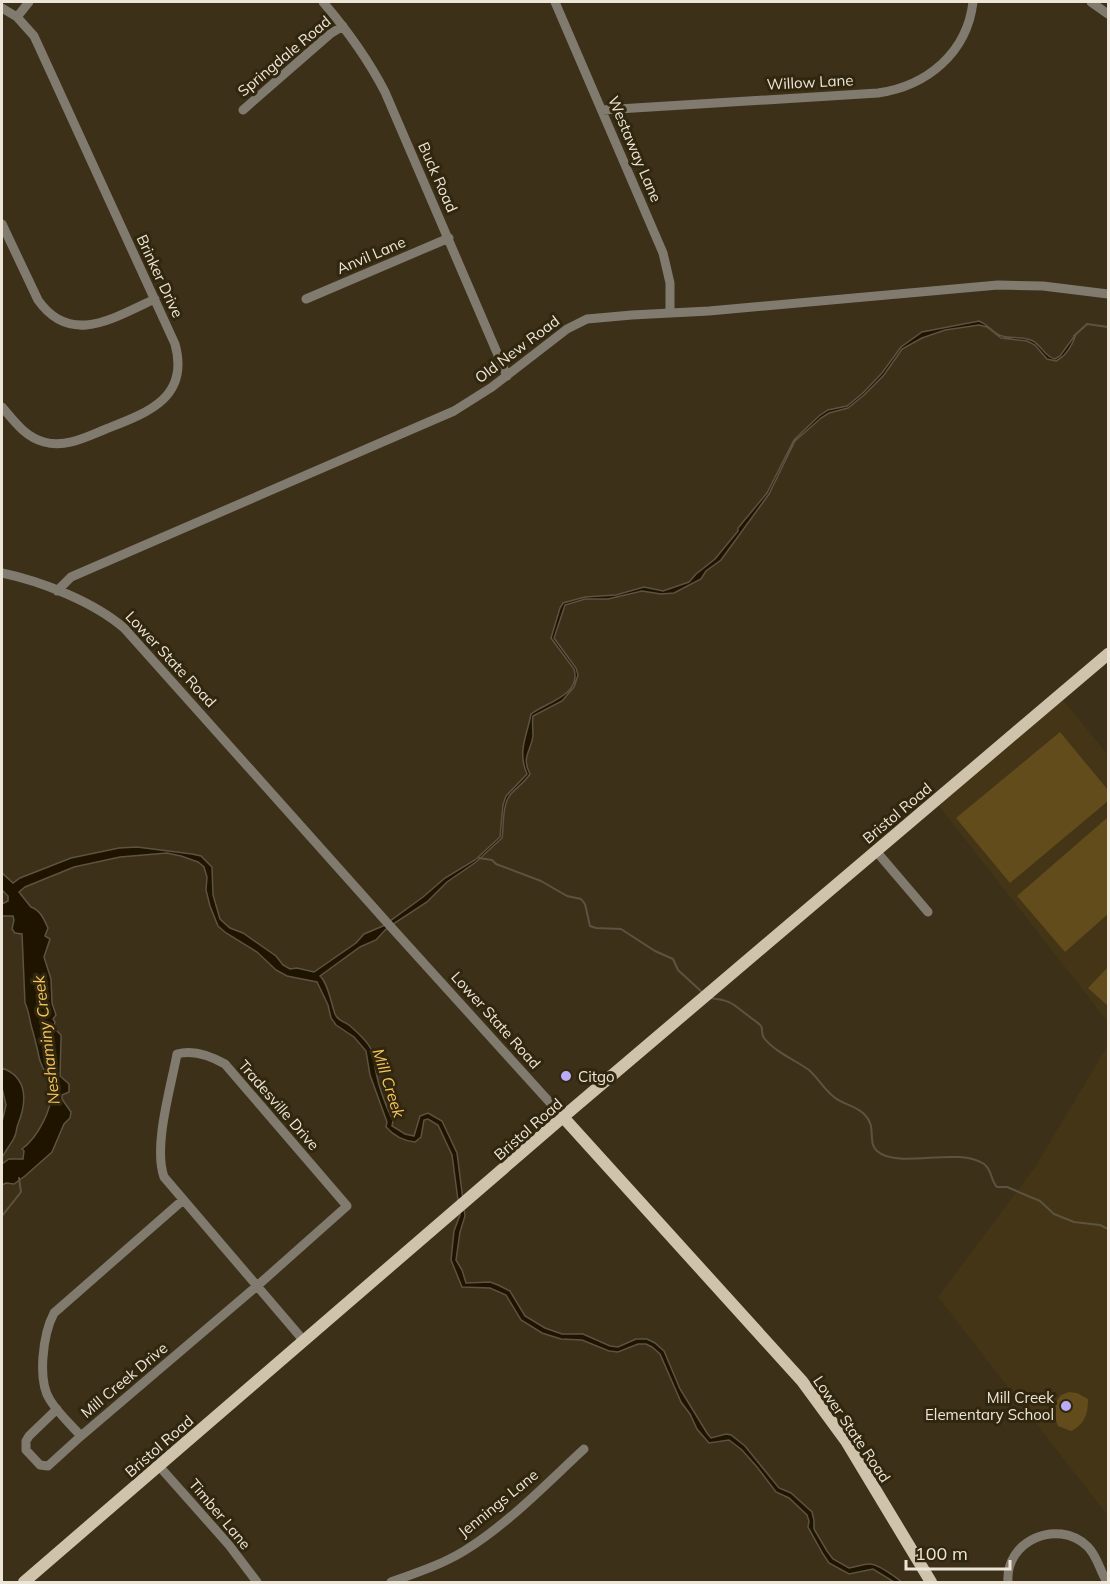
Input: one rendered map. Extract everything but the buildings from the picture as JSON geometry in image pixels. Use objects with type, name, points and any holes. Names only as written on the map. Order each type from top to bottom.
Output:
[{"type":"main road","name":"Bristol Road","points":[[24,1582],[563,1118],[1108,654]]},
{"type":"main road","name":"Lower State Road","points":[[563,1118],[802,1381],[846,1441],[931,1582]]},
{"type":"street","points":[[17,17],[29,2]]},
{"type":"street","name":"Buck Road","points":[[323,2],[371,65],[385,92],[507,376]]},
{"type":"street","name":"Westaway Lane","points":[[555,2],[663,253],[670,283],[670,313]]},
{"type":"street","name":"Willow Lane","points":[[602,110],[878,93],[900,89],[929,75],[949,57],[966,30],[973,2]]},
{"type":"street","points":[[1091,2],[1108,14]]},
{"type":"street","name":"Brinker Drive","points":[[2,8],[17,17],[34,36],[155,299],[175,344],[178,359],[177,375],[172,389],[157,407],[74,442],[62,444],[44,442],[30,436],[2,407]]},
{"type":"street","name":"Springdale Road","points":[[243,110],[330,34],[343,26]]},
{"type":"street","points":[[2,224],[38,300],[46,310],[62,321],[80,326],[95,325],[155,299]]},
{"type":"street","name":"Anvil Lane","points":[[306,299],[449,238]]},
{"type":"street","name":"Old New Road","points":[[57,591],[71,577],[454,411],[507,376],[567,329],[590,319],[999,285],[1043,286],[1108,294]]},
{"type":"street","name":"Lower State Road","points":[[2,573],[91,604],[124,628],[563,1118]]},
{"type":"street","points":[[876,851],[928,912]]},
{"type":"street","name":"Tradesville Drive","points":[[257,1286],[347,1206],[225,1064],[216,1058],[200,1053],[177,1054],[160,1145],[160,1165],[164,1177],[183,1200],[304,1341]]},
{"type":"street","name":"Mill Creek Drive","points":[[183,1200],[54,1313],[46,1332],[43,1379],[50,1401],[81,1436],[257,1286]]},
{"type":"street","points":[[57,1409],[29,1436],[26,1441],[26,1450],[40,1465],[48,1466],[81,1436]]},
{"type":"street","name":"Jennings Lane","points":[[391,1582],[444,1562],[478,1542],[526,1503],[584,1449]]},
{"type":"street","name":"Timber Lane","points":[[159,1466],[229,1545],[257,1582]]},
{"type":"street","points":[[1008,1582],[1010,1564],[1024,1545],[1034,1537],[1061,1534],[1087,1546],[1107,1582]]},
{"type":"shaded area","points":[[1059,695],[1108,755],[1108,1022],[935,801]]},
{"type":"shaded area","points":[[1060,732],[1108,790],[1108,801],[1010,883],[956,818]]},
{"type":"shaded area","points":[[1108,817],[1108,914],[1065,952],[1017,896]]},
{"type":"shaded area","points":[[1108,967],[1108,1006],[1088,988]]},
{"type":"shaded area","name":"Mill Creek Elementary School","points":[[1108,1045],[1108,1516],[938,1297],[1035,1167]]},
{"type":"shaded area","points":[[1069,1392],[1077,1393],[1088,1399],[1085,1418],[1071,1431],[1058,1426],[1052,1408],[1061,1395]]},
{"type":"water","name":"Neshaminy Creek","points":[[979,321],[1003,336],[1033,341],[1055,359],[1060,356],[1076,334],[1068,350],[1056,361],[1047,359],[1035,345],[1027,341],[1001,338],[987,327],[979,325],[945,330],[922,338],[902,349],[884,375],[848,408],[829,413],[795,441],[769,494],[721,560],[706,571],[701,579],[674,593],[661,594],[642,591],[608,599],[585,599],[565,605],[554,638],[576,668],[578,675],[574,687],[562,701],[533,716],[533,736],[526,758],[530,774],[507,799],[502,838],[476,862],[447,882],[427,902],[387,928],[376,940],[360,947],[320,976],[327,988],[336,1016],[355,1030],[371,1049],[381,1091],[393,1121],[392,1126],[405,1134],[414,1136],[420,1116],[428,1113],[442,1121],[457,1153],[465,1216],[456,1260],[466,1283],[490,1282],[510,1291],[525,1316],[545,1328],[562,1334],[583,1334],[610,1346],[618,1347],[636,1339],[647,1339],[655,1343],[664,1351],[680,1389],[711,1438],[731,1435],[745,1446],[779,1488],[791,1493],[812,1512],[814,1529],[833,1559],[849,1568],[873,1564],[902,1582],[894,1582],[873,1569],[849,1574],[829,1563],[808,1527],[807,1515],[789,1498],[776,1492],[742,1450],[729,1440],[709,1443],[697,1429],[681,1402],[660,1354],[652,1347],[638,1344],[618,1352],[609,1351],[582,1340],[561,1339],[542,1333],[521,1320],[506,1295],[490,1288],[462,1287],[451,1260],[454,1231],[460,1215],[452,1155],[438,1125],[428,1119],[424,1120],[421,1137],[415,1142],[399,1138],[386,1127],[387,1122],[370,1075],[366,1051],[354,1037],[336,1025],[331,1018],[328,1005],[317,982],[287,976],[276,970],[257,952],[218,926],[206,890],[207,877],[204,867],[198,862],[167,853],[120,857],[74,867],[25,887],[19,892],[39,913],[48,928],[45,936],[50,939],[44,957],[51,979],[52,1003],[56,1015],[53,1019],[54,1028],[61,1035],[60,1076],[69,1084],[69,1092],[62,1095],[62,1099],[71,1112],[52,1152],[14,1184],[2,1185],[2,1164],[9,1159],[23,1159],[22,1149],[39,1130],[47,1113],[51,1088],[40,1061],[25,1003],[22,934],[15,933],[12,929],[13,916],[2,916],[2,904],[8,901],[8,896],[2,890],[2,873],[13,883],[20,878],[71,858],[119,848],[137,847],[201,856],[212,867],[213,895],[220,919],[230,928],[243,933],[276,956],[283,965],[290,969],[297,968],[314,972],[356,943],[364,934],[383,926],[445,878],[475,860],[500,837],[506,796],[527,774],[523,751],[531,714],[568,692],[575,678],[574,669],[551,638],[563,603],[585,597],[616,595],[644,587],[663,591],[689,582],[715,559],[738,531],[738,528],[767,493],[794,440],[819,416],[828,410],[847,406],[863,393],[882,373],[901,347],[922,332]]},
{"type":"water","points":[[2,1068],[17,1077],[24,1099],[15,1136],[2,1158],[2,1122],[6,1105],[2,1088]]},
{"type":"waterway","points":[[1074,336],[1087,324],[1108,327]]},
{"type":"waterway","points":[[479,858],[492,860],[496,864],[541,881],[567,896],[581,899],[585,904],[590,926],[621,929],[655,951],[673,959],[678,970],[703,993]]},
{"type":"waterway","points":[[710,998],[724,1000],[736,1006],[760,1025],[764,1038],[774,1048],[809,1070],[838,1100],[861,1112],[871,1124],[873,1143],[877,1151],[899,1159],[944,1157],[973,1159],[987,1167],[997,1187],[1007,1187],[1040,1201],[1054,1214],[1074,1222],[1100,1225],[1108,1229]]},
{"type":"waterway","points":[[2,1216],[21,1192],[19,1178]]},
{"type":"place","name":"Citgo","points":[[566,1076]]},
{"type":"place","name":"Mill Creek Elementary School","points":[[1066,1406]]},
{"type":"water label","name":"Mill Creek","points":[[389,1083]]}]
